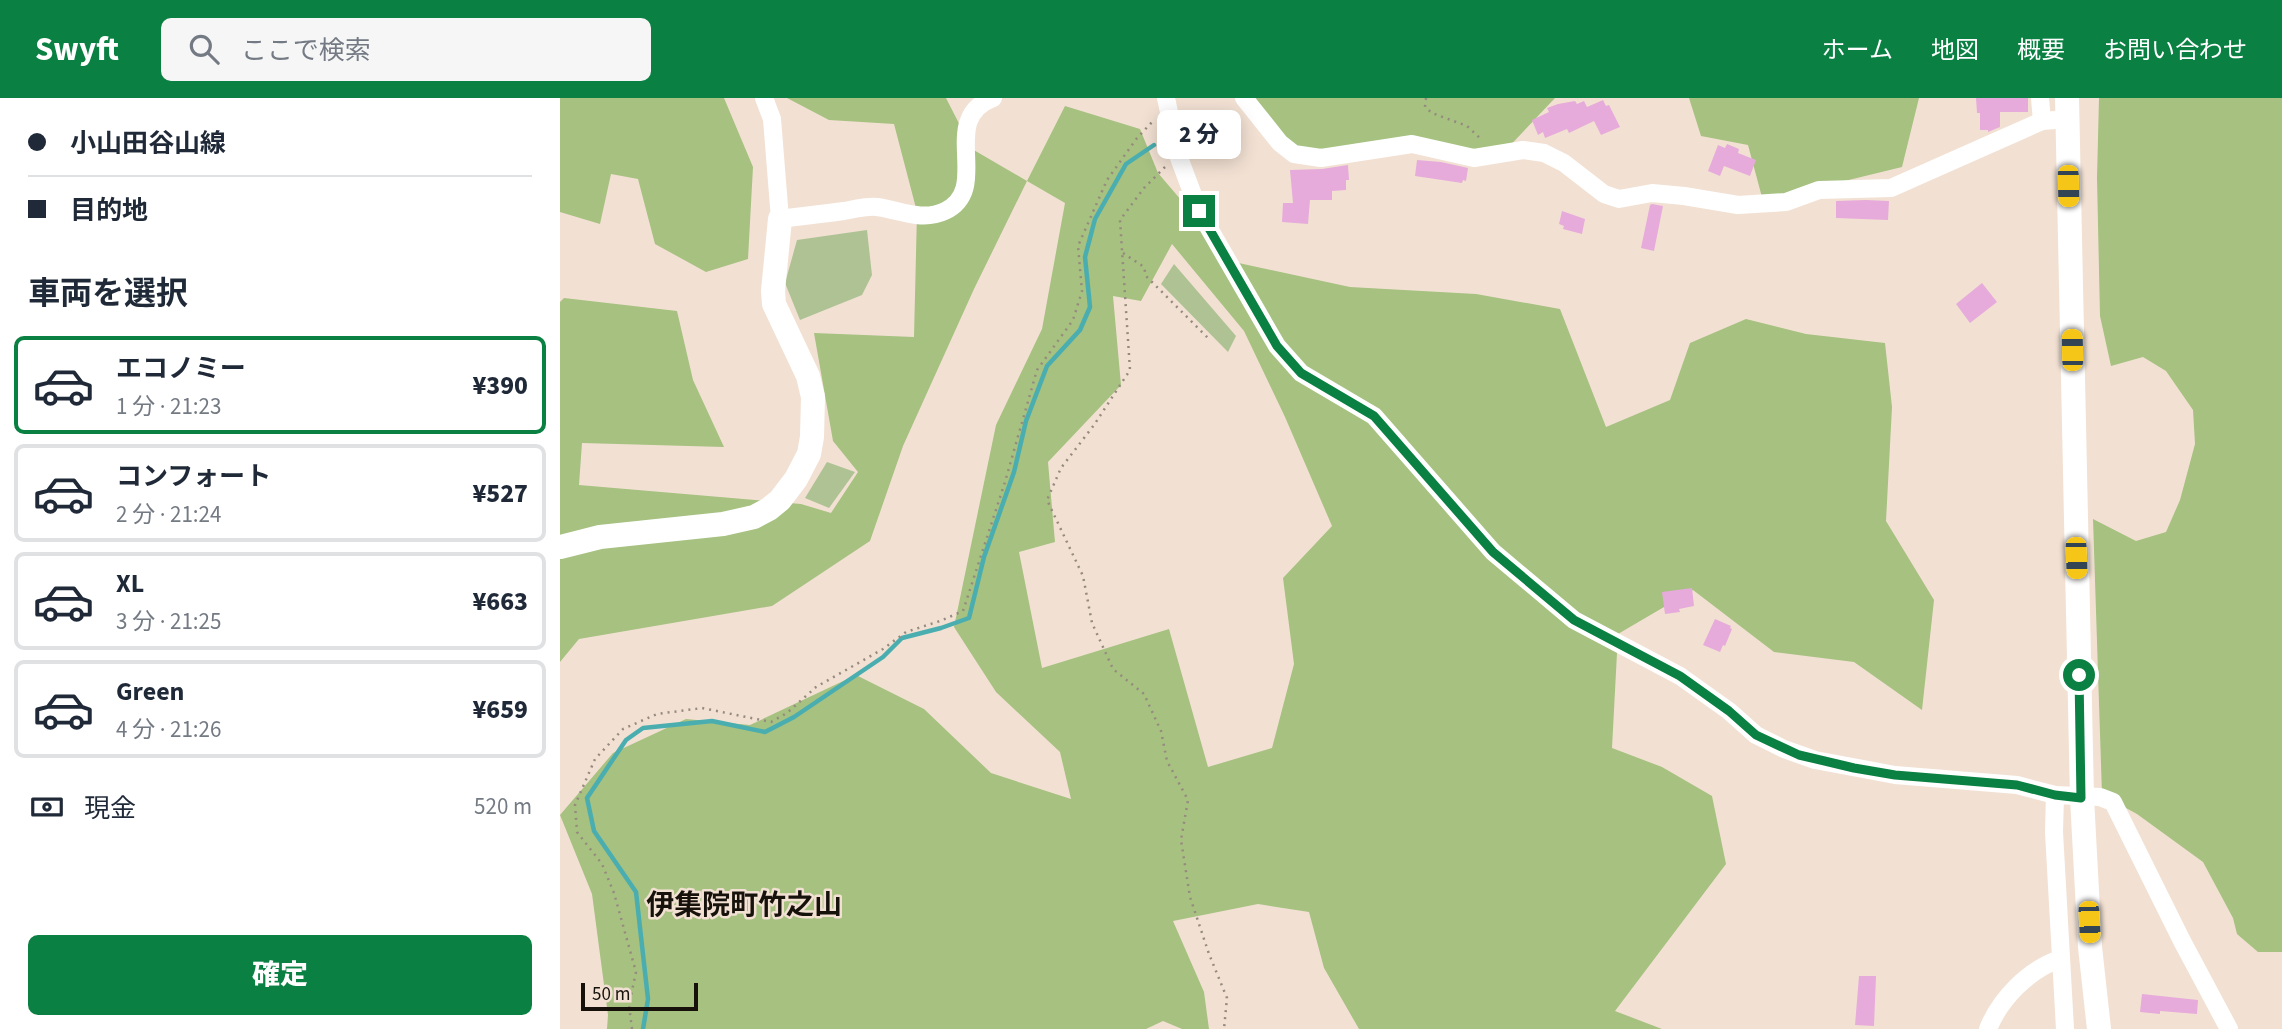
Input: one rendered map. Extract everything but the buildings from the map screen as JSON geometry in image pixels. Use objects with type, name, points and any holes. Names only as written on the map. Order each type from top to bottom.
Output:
[{"type":"main road","points":[[2068,108],[2081,798],[2090,947],[2099,1029]]},
{"type":"main road","points":[[560,547],[600,537],[723,524],[754,517],[776,504],[796,479],[809,454],[813,397],[808,376],[774,304],[780,219]]},
{"type":"street","points":[[764,98],[772,119],[780,219],[874,207],[926,217],[945,211],[959,202],[966,190],[967,124],[981,103],[993,98]]},
{"type":"street","points":[[1244,98],[1280,143],[1294,154],[1321,158],[1412,144],[1474,158],[1523,150],[1544,153],[1564,163],[1604,194],[1619,199],[1652,193],[1738,205],[1786,202],[1819,190],[1891,188],[2068,108]]},
{"type":"street","points":[[2040,98],[2042,121]]},
{"type":"street","points":[[1168,102],[1178,155],[1199,211],[1277,346],[1301,373],[1374,416],[1493,552],[1574,620],[1680,676],[1729,711],[1756,735],[1784,749],[1815,760],[1854,768],[1955,781],[2017,785],[2055,795],[2100,797],[2113,802],[2228,1029]]},
{"type":"street","points":[[2055,795],[2054,832],[2065,1029]]},
{"type":"street","points":[[1988,1029],[2007,996],[2036,971],[2060,959]]},
{"type":"path","points":[[1426,98],[1425,107],[1432,113],[1467,126],[1497,154]]},
{"type":"path","points":[[632,1029],[629,1005],[636,972],[614,893],[602,864],[577,832],[575,805],[595,759],[623,729],[657,714],[702,709],[771,722],[787,713],[816,687],[883,649],[906,632],[962,611],[1005,482],[1037,370],[1073,320],[1082,291],[1078,246],[1107,180],[1137,138],[1168,102]]},
{"type":"path","points":[[1178,155],[1144,188],[1120,220],[1130,370],[1094,425],[1061,468],[1047,500],[1083,576],[1092,623],[1113,670],[1144,694],[1161,731],[1167,761],[1188,800],[1181,840],[1184,863],[1190,897],[1227,998],[1224,1029]]},
{"type":"path","points":[[1122,253],[1144,267],[1146,276],[1208,338]]},
{"type":"green space","points":[[560,98],[724,98],[753,167],[748,259],[706,272],[655,244],[638,179],[611,174],[600,224],[560,212]]},
{"type":"green space","points":[[787,98],[946,98],[972,149],[1027,181],[974,289],[903,446],[870,541],[772,606],[579,639],[560,662],[560,302],[564,298],[677,311],[693,380],[724,447],[582,443],[579,485],[801,504],[831,513],[858,472],[833,441],[814,333],[914,337],[917,212],[894,124],[829,120]]},
{"type":"green space","points":[[1251,98],[1555,98],[1503,153],[1401,150],[1319,161],[1273,145]]},
{"type":"green space","points":[[1689,98],[1919,98],[1902,167],[1763,201],[1748,145],[1701,136]]},
{"type":"green space","points":[[2099,98],[2282,98],[2282,952],[2258,952],[2237,934],[2233,918],[2203,862],[2137,814],[2102,795],[2093,519],[2136,541],[2166,532],[2180,500],[2195,444],[2193,410],[2166,371],[2143,357],[2111,366],[2100,316],[2097,178]]},
{"type":"green space","points":[[1065,106],[1140,129],[1158,173],[1234,262],[1350,287],[1476,294],[1560,309],[1606,427],[1670,400],[1690,343],[1746,319],[1806,334],[1885,343],[1892,407],[1886,521],[1934,600],[1922,710],[1854,662],[1774,652],[1693,590],[1618,634],[1612,748],[1662,767],[1712,796],[1726,864],[1615,1011],[1662,1029],[1359,1029],[1324,968],[1309,912],[1258,904],[1173,921],[1204,992],[1209,1029],[1182,1029],[1163,1021],[1146,1029],[607,1029],[608,1015],[592,894],[560,815],[613,753],[686,719],[750,725],[856,675],[924,709],[991,773],[1071,799],[1060,752],[996,692],[954,627],[996,425],[1042,329],[1065,203],[1027,181]],"holes":[[[1172,244],[1244,331],[1332,526],[1283,578],[1294,664],[1272,748],[1208,767],[1169,629],[1042,668],[1019,552],[1055,542],[1048,462],[1121,385],[1113,296],[1141,301]]]},
{"type":"green space","points":[[867,230],[872,275],[862,295],[800,320],[785,283],[797,240]]},
{"type":"green space","points":[[1174,264],[1236,336],[1228,352],[1161,284]]},
{"type":"green space","points":[[827,462],[855,472],[829,508],[805,498]]},
{"type":"waterway","points":[[643,1029],[648,999],[636,892],[594,831],[587,798],[626,740],[643,728],[712,721],[765,732],[794,717],[883,657],[902,638],[969,618],[984,557],[1014,472],[1026,421],[1047,366],[1080,330],[1090,307],[1085,257],[1095,219],[1126,164],[1154,145]]},
{"type":"district","name":"伊集院町竹之山","points":[[744,904]]},
{"type":"route","points":[[1199,211],[1277,346],[1301,373],[1374,416],[1493,552],[1574,620],[1680,676],[1729,711],[1756,735],[1815,760],[1854,768],[1895,775],[2017,785],[2055,795],[2081,798],[2079,675]]}]
